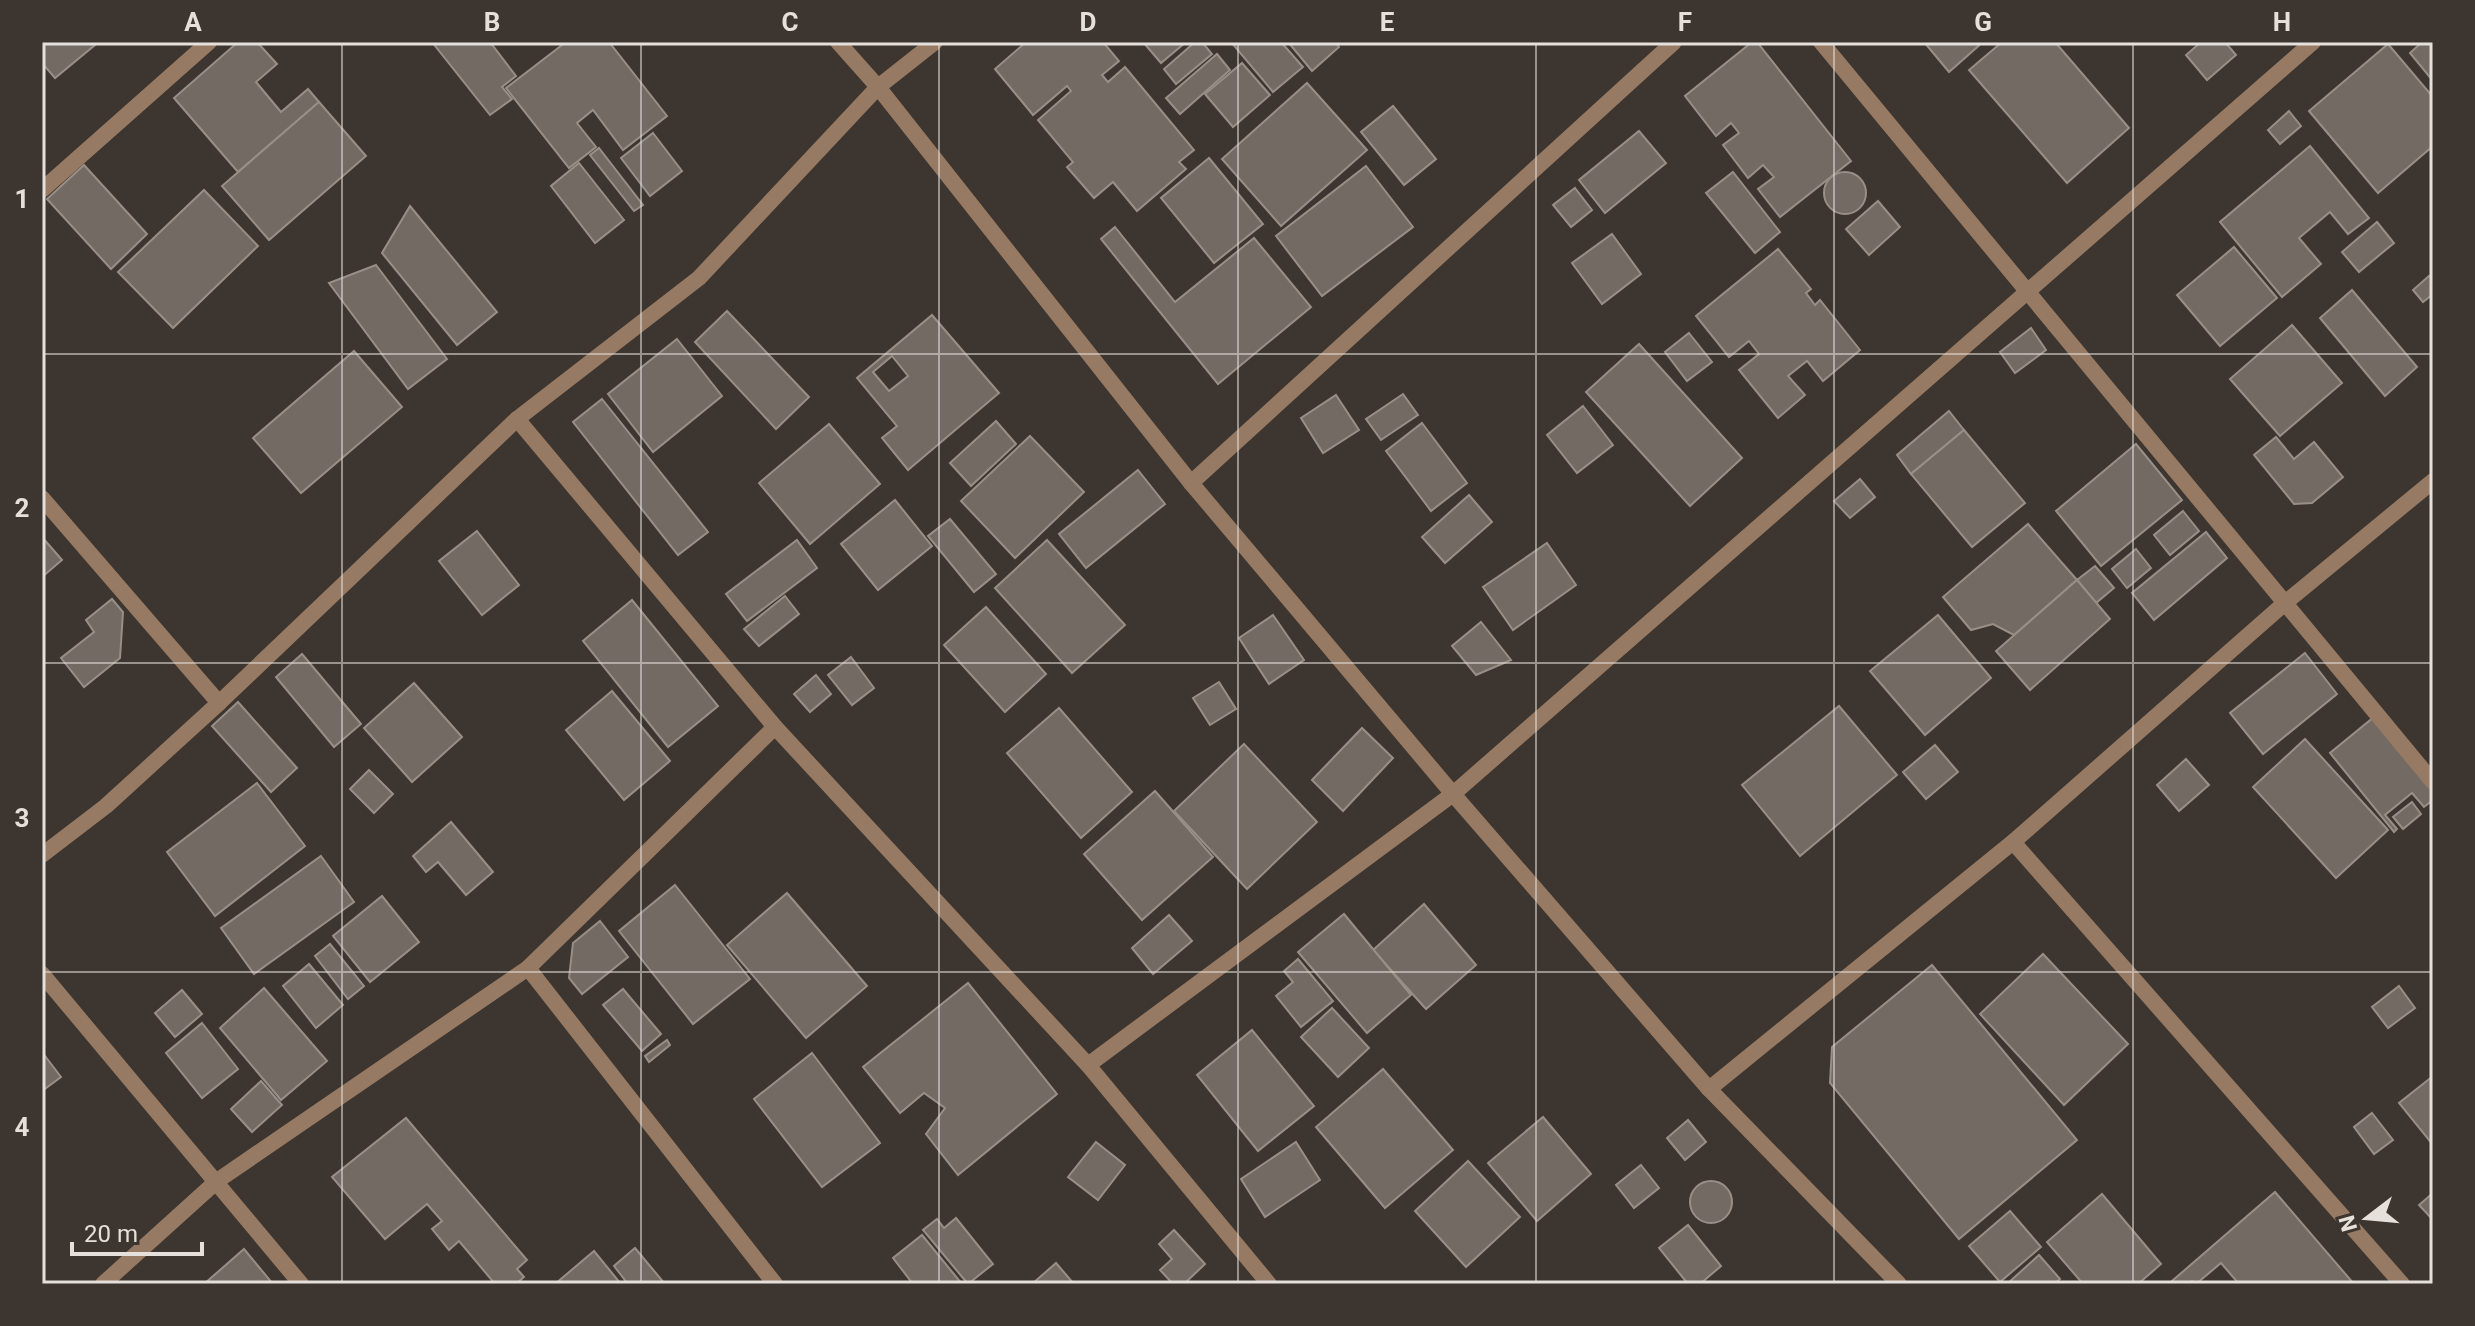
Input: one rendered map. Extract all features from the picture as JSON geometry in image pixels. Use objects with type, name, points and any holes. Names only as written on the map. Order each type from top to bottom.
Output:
[{"type":"street","points":[[42,190],[209,42]]},
{"type":"street","points":[[838,42],[878,87],[1191,483],[1453,794],[1709,1089],[1899,1284]]},
{"type":"street","points":[[42,855],[106,806],[219,703],[517,419],[699,278],[878,87],[935,42]]},
{"type":"street","points":[[1191,483],[1674,42]]},
{"type":"street","points":[[1821,42],[2433,782]]},
{"type":"street","points":[[1088,1065],[1453,794],[2313,42]]},
{"type":"street","points":[[517,419],[775,727],[1088,1065],[1269,1284]]},
{"type":"street","points":[[1709,1089],[2013,842],[2286,602],[2433,481]]},
{"type":"street","points":[[42,498],[219,703]]},
{"type":"street","points":[[103,1284],[217,1181],[528,968],[775,727]]},
{"type":"street","points":[[2013,842],[2402,1284]]},
{"type":"street","points":[[528,968],[775,1284]]},
{"type":"street","points":[[42,974],[301,1284]]},
{"type":"building","points":[[42,42],[93,42],[95,45],[55,78],[42,63]]},
{"type":"building","points":[[238,42],[257,42],[277,64],[256,82],[281,112],[308,89],[319,102],[238,172],[174,98]]},
{"type":"building","points":[[432,42],[490,42],[516,76],[502,87],[512,99],[490,115]]},
{"type":"building","points":[[566,42],[609,42],[667,116],[623,150],[593,110],[577,123],[596,147],[569,168],[506,88]]},
{"type":"building","points":[[1026,42],[1103,42],[1119,61],[1102,75],[1108,82],[1125,67],[1194,150],[1179,162],[1186,169],[1137,211],[1113,182],[1094,198],[1067,167],[1073,162],[1038,120],[1071,91],[1067,86],[1033,115],[995,69]]},
{"type":"building","points":[[1143,42],[1186,42],[1161,63]]},
{"type":"building","points":[[1195,42],[1202,42],[1212,54],[1176,84],[1164,69]]},
{"type":"building","points":[[1231,42],[1281,42],[1303,67],[1273,92]]},
{"type":"building","points":[[1288,42],[1335,42],[1339,47],[1312,71]]},
{"type":"building","points":[[1752,42],[1757,42],[1851,161],[1780,217],[1758,189],[1774,177],[1763,165],[1748,178],[1723,145],[1739,133],[1731,123],[1716,136],[1685,96]]},
{"type":"building","points":[[1924,42],[1983,42],[1949,72]]},
{"type":"building","points":[[2002,42],[2055,42],[2129,128],[2067,183],[1969,70]]},
{"type":"building","points":[[2201,42],[2225,42],[2236,55],[2207,80],[2186,55]]},
{"type":"building","points":[[2422,42],[2433,42],[2433,81],[2410,53]]},
{"type":"building","points":[[2388,44],[2433,97],[2433,146],[2378,193],[2309,111]]},
{"type":"building","points":[[1217,54],[1230,70],[1180,114],[1166,98]]},
{"type":"building","points":[[1242,63],[1270,95],[1233,127],[1205,94]]},
{"type":"building","points":[[1307,83],[1367,150],[1281,226],[1222,159]]},
{"type":"building","points":[[319,102],[366,156],[269,240],[222,186]]},
{"type":"building","points":[[1393,106],[1436,159],[1404,185],[1361,132]]},
{"type":"building","points":[[2289,111],[2301,126],[2280,144],[2268,130]]},
{"type":"building","points":[[1639,131],[1666,163],[1605,213],[1579,180]]},
{"type":"building","points":[[653,133],[682,171],[650,196],[621,158]]},
{"type":"building","points":[[2310,146],[2369,218],[2348,234],[2330,212],[2299,238],[2321,264],[2282,297],[2220,222]]},
{"type":"building","points":[[599,148],[643,205],[634,211],[590,155]]},
{"type":"building","points":[[1209,158],[1263,224],[1214,263],[1161,198]]},
{"type":"building","points":[[579,163],[624,220],[595,243],[551,186]]},
{"type":"building","points":[[84,165],[147,234],[111,269],[47,199]]},
{"type":"building","points":[[1366,166],[1413,227],[1322,296],[1276,236]]},
{"type":"building","points":[[1733,172],[1780,232],[1755,253],[1706,193]]},
{"type":"building","points":[[1845,172],[1860,178],[1866,193],[1860,208],[1845,214],[1830,208],[1824,193],[1830,178]]},
{"type":"building","points":[[1575,188],[1592,210],[1571,227],[1553,205]]},
{"type":"building","points":[[204,190],[258,246],[173,328],[118,272]]},
{"type":"building","points":[[1878,201],[1900,227],[1869,255],[1846,229]]},
{"type":"building","points":[[410,206],[497,312],[457,345],[382,253]]},
{"type":"building","points":[[2377,222],[2394,243],[2359,272],[2342,252]]},
{"type":"building","points":[[1115,227],[1175,302],[1254,238],[1311,307],[1218,384],[1101,239]]},
{"type":"building","points":[[1612,234],[1641,274],[1602,304],[1572,263]]},
{"type":"building","points":[[2234,247],[2277,298],[2220,346],[2177,295]]},
{"type":"building","points":[[1778,249],[1811,289],[1806,293],[1815,305],[1820,300],[1860,350],[1823,381],[1807,361],[1788,376],[1805,395],[1778,418],[1739,370],[1759,354],[1749,341],[1729,357],[1696,316]]},
{"type":"building","points":[[376,265],[447,359],[408,389],[329,283]]},
{"type":"building","points":[[2429,276],[2433,281],[2433,294],[2423,302],[2413,290]]},
{"type":"building","points":[[2352,290],[2417,367],[2385,396],[2320,318]]},
{"type":"building","points":[[727,311],[809,397],[776,429],[695,342]]},
{"type":"building","points":[[932,315],[999,393],[908,470],[882,438],[897,426],[857,378]],"holes":[[[892,356],[908,376],[889,391],[873,372]]]},
{"type":"building","points":[[2292,325],[2342,383],[2280,436],[2230,379]]},
{"type":"building","points":[[2031,328],[2046,350],[2015,373],[2000,352]]},
{"type":"building","points":[[1689,333],[1712,362],[1687,381],[1665,352]]},
{"type":"building","points":[[677,339],[722,396],[653,452],[608,394]]},
{"type":"building","points":[[1639,344],[1742,458],[1690,506],[1586,392]]},
{"type":"building","points":[[354,351],[402,407],[301,493],[253,438]]},
{"type":"building","points":[[1403,394],[1418,415],[1381,440],[1366,419]]},
{"type":"building","points":[[1336,395],[1359,430],[1323,453],[1301,418]]},
{"type":"building","points":[[602,399],[708,532],[678,555],[573,422]]},
{"type":"building","points":[[1583,406],[1613,445],[1577,473],[1547,435]]},
{"type":"building","points":[[1949,411],[1964,430],[1911,474],[1897,455]]},
{"type":"building","points":[[996,421],[1016,444],[971,486],[950,463]]},
{"type":"building","points":[[1422,423],[1467,483],[1431,511],[1386,451]]},
{"type":"building","points":[[829,424],[880,484],[810,544],[759,483]]},
{"type":"building","points":[[1964,430],[2025,503],[1972,547],[1911,474]]},
{"type":"building","points":[[1030,436],[1084,492],[1015,558],[961,501]]},
{"type":"building","points":[[2276,437],[2294,459],[2314,442],[2343,477],[2312,503],[2294,504],[2254,455]]},
{"type":"building","points":[[2136,444],[2182,500],[2101,566],[2056,511]]},
{"type":"building","points":[[1138,470],[1165,504],[1086,568],[1059,534]]},
{"type":"building","points":[[1860,479],[1875,497],[1850,518],[1834,501]]},
{"type":"building","points":[[1469,495],[1492,522],[1445,563],[1422,537]]},
{"type":"building","points":[[895,500],[932,546],[878,590],[841,544]]},
{"type":"building","points":[[2183,511],[2199,531],[2170,555],[2154,535]]},
{"type":"building","points":[[950,519],[996,574],[974,592],[928,536]]},
{"type":"building","points":[[2028,524],[2077,580],[2014,635],[1993,624],[1971,630],[1943,597]]},
{"type":"building","points":[[477,531],[519,585],[482,615],[439,561]]},
{"type":"building","points":[[2206,532],[2227,558],[2154,620],[2132,593]]},
{"type":"building","points":[[42,537],[62,560],[42,577]]},
{"type":"building","points":[[797,540],[817,568],[747,621],[726,594]]},
{"type":"building","points":[[1047,540],[1125,625],[1072,673],[995,588]]},
{"type":"building","points":[[1547,543],[1576,585],[1513,630],[1483,587]]},
{"type":"building","points":[[2136,549],[2151,568],[2127,588],[2112,569]]},
{"type":"building","points":[[2095,566],[2114,588],[2096,603],[2077,580]]},
{"type":"building","points":[[2077,580],[2110,619],[2030,690],[1996,651]]},
{"type":"building","points":[[785,596],[799,614],[759,646],[744,629]]},
{"type":"building","points":[[112,599],[123,612],[120,658],[84,687],[61,658],[94,632],[86,620]]},
{"type":"building","points":[[632,600],[718,706],[668,747],[583,641]]},
{"type":"building","points":[[986,607],[1046,674],[1005,712],[944,645]]},
{"type":"building","points":[[1273,615],[1304,660],[1269,684],[1239,638]]},
{"type":"building","points":[[1938,615],[1991,678],[1925,735],[1870,671]]},
{"type":"building","points":[[1481,622],[1511,660],[1476,675],[1452,646]]},
{"type":"building","points":[[2305,653],[2337,694],[2263,754],[2230,713]]},
{"type":"building","points":[[302,654],[361,724],[334,747],[276,677]]},
{"type":"building","points":[[851,657],[874,688],[852,705],[828,675]]},
{"type":"building","points":[[816,675],[831,694],[810,712],[794,694]]},
{"type":"building","points":[[1219,682],[1236,709],[1210,725],[1193,698]]},
{"type":"building","points":[[414,683],[462,737],[412,782],[364,728]]},
{"type":"building","points":[[612,691],[670,761],[624,800],[566,730]]},
{"type":"building","points":[[238,702],[297,768],[271,792],[212,726]]},
{"type":"building","points":[[1839,706],[1897,775],[1800,856],[1742,785]]},
{"type":"building","points":[[1059,708],[1132,792],[1081,838],[1007,753]]},
{"type":"building","points":[[2374,717],[2433,790],[2433,800],[2424,807],[2412,793],[2385,815],[2397,829],[2394,832],[2330,753]]},
{"type":"building","points":[[1362,728],[1393,758],[1343,811],[1312,780]]},
{"type":"building","points":[[2305,739],[2388,830],[2336,878],[2253,787]]},
{"type":"building","points":[[1244,744],[1317,822],[1247,889],[1174,811]]},
{"type":"building","points":[[1935,745],[1958,772],[1926,799],[1903,772]]},
{"type":"building","points":[[2186,759],[2209,785],[2179,811],[2157,785]]},
{"type":"building","points":[[369,770],[393,794],[374,813],[350,789]]},
{"type":"building","points":[[257,783],[305,846],[215,916],[167,852]]},
{"type":"building","points":[[1155,791],[1213,857],[1142,920],[1084,854]]},
{"type":"building","points":[[2412,802],[2421,814],[2403,829],[2393,817]]},
{"type":"building","points":[[451,822],[493,872],[466,895],[438,862],[426,872],[413,856]]},
{"type":"building","points":[[321,856],[354,902],[254,974],[221,928]]},
{"type":"building","points":[[675,885],[750,979],[693,1024],[619,931]]},
{"type":"building","points":[[787,893],[867,986],[806,1038],[727,945]]},
{"type":"building","points":[[382,896],[419,942],[370,982],[333,936]]},
{"type":"building","points":[[1424,904],[1476,965],[1426,1009],[1373,950]]},
{"type":"building","points":[[1344,914],[1411,995],[1367,1033],[1298,952]]},
{"type":"building","points":[[1169,915],[1192,941],[1153,974],[1132,948]]},
{"type":"building","points":[[600,921],[628,957],[582,994],[569,978],[573,943]]},
{"type":"building","points":[[330,944],[364,986],[348,999],[315,956]]},
{"type":"building","points":[[2043,954],[2128,1044],[2064,1105],[1980,1014]]},
{"type":"building","points":[[1298,959],[1333,1001],[1301,1027],[1276,996],[1293,982],[1284,971]]},
{"type":"building","points":[[309,964],[343,1005],[316,1028],[283,986]]},
{"type":"building","points":[[1932,965],[2077,1140],[1959,1239],[1830,1083],[1832,1047]]},
{"type":"building","points":[[968,983],[1057,1094],[958,1175],[926,1134],[945,1108],[924,1093],[900,1113],[863,1067]]},
{"type":"building","points":[[2399,986],[2415,1008],[2388,1028],[2372,1007]]},
{"type":"building","points":[[264,988],[327,1061],[281,1100],[220,1028]]},
{"type":"building","points":[[623,989],[661,1034],[642,1051],[603,1005]]},
{"type":"building","points":[[182,990],[202,1014],[175,1037],[155,1013]]},
{"type":"building","points":[[1332,1008],[1369,1048],[1338,1077],[1301,1037]]},
{"type":"building","points":[[202,1023],[238,1069],[202,1098],[166,1053]]},
{"type":"building","points":[[1252,1030],[1314,1106],[1258,1151],[1197,1075]]},
{"type":"building","points":[[667,1040],[670,1045],[649,1062],[645,1056]]},
{"type":"building","points":[[42,1052],[61,1077],[42,1091]]},
{"type":"building","points":[[812,1053],[880,1143],[822,1187],[754,1099]]},
{"type":"building","points":[[1383,1069],[1453,1150],[1385,1208],[1316,1127]]},
{"type":"building","points":[[2433,1076],[2433,1145],[2399,1103]]},
{"type":"building","points":[[261,1081],[282,1105],[252,1132],[231,1109]]},
{"type":"building","points":[[2372,1113],[2393,1140],[2374,1154],[2354,1127]]},
{"type":"building","points":[[1543,1117],[1591,1174],[1537,1221],[1488,1163]]},
{"type":"building","points":[[406,1118],[527,1260],[517,1269],[524,1277],[516,1284],[495,1284],[459,1241],[449,1250],[432,1229],[442,1221],[427,1204],[385,1239],[332,1177]]},
{"type":"building","points":[[1688,1120],[1706,1142],[1685,1160],[1667,1138]]},
{"type":"building","points":[[1096,1142],[1125,1165],[1098,1200],[1068,1177]]},
{"type":"building","points":[[1296,1142],[1320,1180],[1265,1217],[1241,1179]]},
{"type":"building","points":[[1468,1161],[1520,1217],[1466,1267],[1415,1211]]},
{"type":"building","points":[[1641,1165],[1659,1188],[1634,1208],[1616,1185]]},
{"type":"building","points":[[1711,1181],[1726,1187],[1732,1202],[1726,1217],[1711,1223],[1696,1217],[1690,1202],[1696,1187]]},
{"type":"building","points":[[2275,1192],[2354,1284],[2239,1284],[2221,1263],[2196,1284],[2192,1281],[2174,1284],[2172,1281]]},
{"type":"building","points":[[2433,1193],[2433,1220],[2419,1205]]},
{"type":"building","points":[[2102,1194],[2161,1264],[2138,1284],[2083,1284],[2047,1242]]},
{"type":"building","points":[[2010,1211],[2041,1247],[2000,1282],[1969,1246]]},
{"type":"building","points":[[956,1218],[993,1264],[968,1284],[923,1230],[937,1219],[944,1228]]},
{"type":"building","points":[[1688,1225],[1721,1266],[1700,1284],[1688,1284],[1659,1248]]},
{"type":"building","points":[[1174,1230],[1205,1264],[1184,1284],[1173,1284],[1160,1270],[1172,1259],[1159,1244]]},
{"type":"building","points":[[922,1235],[962,1284],[913,1284],[893,1258]]},
{"type":"building","points":[[635,1248],[665,1284],[628,1284],[614,1266]]},
{"type":"building","points":[[244,1249],[273,1284],[204,1284]]},
{"type":"building","points":[[594,1251],[621,1284],[555,1284]]},
{"type":"building","points":[[2039,1255],[2060,1279],[2054,1284],[2007,1284]]},
{"type":"building","points":[[1056,1263],[1074,1284],[1032,1284]]}]
